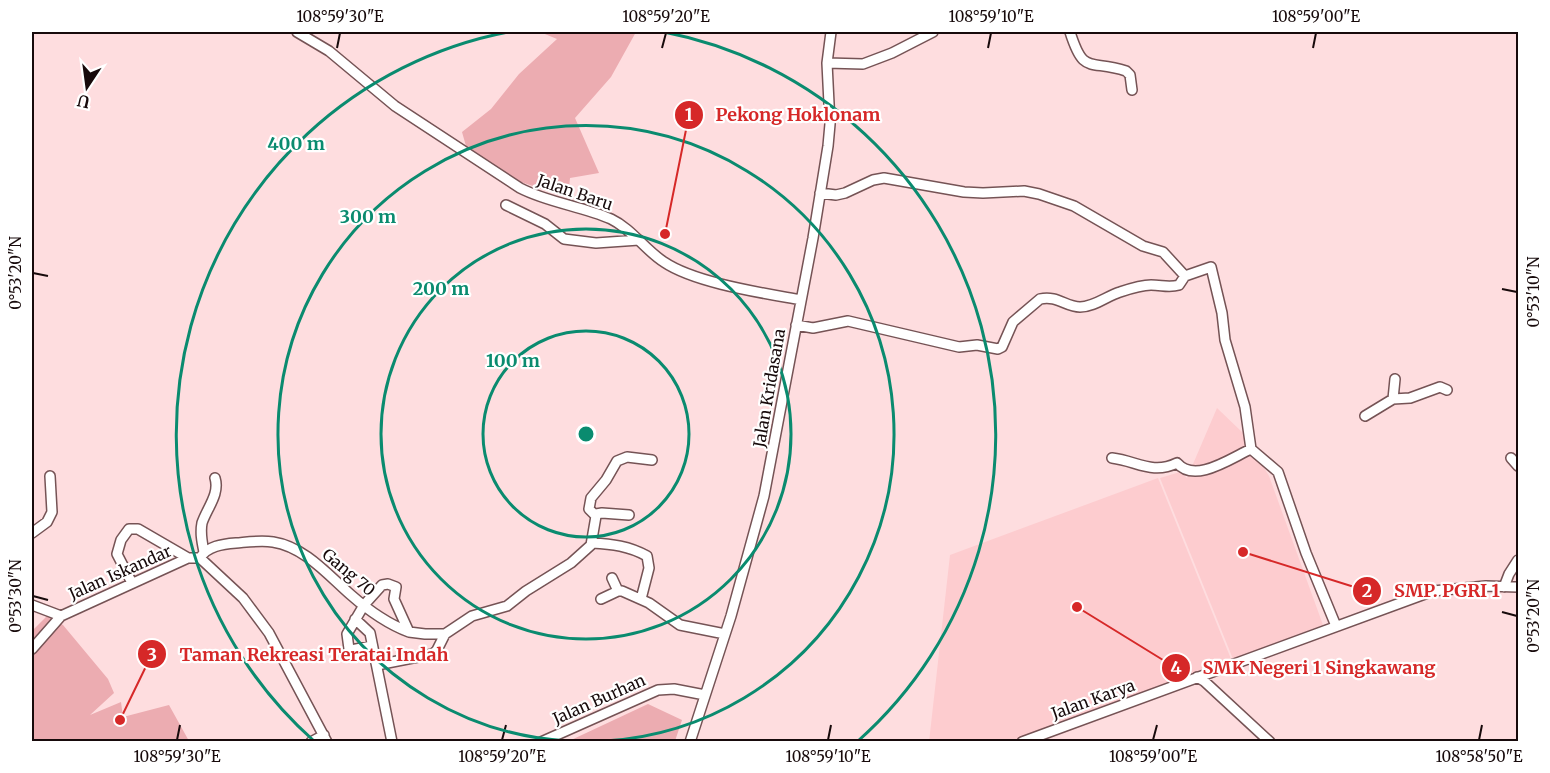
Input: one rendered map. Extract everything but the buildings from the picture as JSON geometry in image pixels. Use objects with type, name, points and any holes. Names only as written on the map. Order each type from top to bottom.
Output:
[{"type":"street","name":"Jalan Baru","points":[[297,32],[329,51],[395,106],[514,184],[540,197],[611,219],[662,261],[678,270],[718,282],[801,300]]},
{"type":"street","name":"Jalan Kridasana","points":[[690,741],[764,496],[830,136],[827,63],[831,32]]},
{"type":"street","points":[[827,63],[863,64],[892,53],[933,32]]},
{"type":"street","points":[[1070,32],[1083,61],[1089,65],[1126,71],[1131,79],[1132,90]]},
{"type":"street","points":[[820,193],[836,195],[845,193],[873,180],[884,178],[983,194],[1024,191],[1039,194],[1074,206],[1143,246],[1163,252],[1171,258],[1185,276]]},
{"type":"street","points":[[506,204],[545,224],[564,239],[596,243],[639,240]]},
{"type":"street","points":[[796,325],[813,328],[848,321],[959,347],[1000,349],[1013,322],[1040,299],[1056,299],[1081,307],[1145,286],[1179,285],[1185,276],[1211,267],[1222,313],[1225,340],[1245,407],[1251,449],[1278,472],[1306,553],[1336,626]]},
{"type":"street","points":[[1393,399],[1395,379]]},
{"type":"street","points":[[1365,416],[1393,399],[1410,398],[1440,387],[1447,390]]},
{"type":"street","points":[[1112,458],[1125,459],[1147,468],[1167,468],[1177,463],[1188,471],[1198,472],[1251,449]]},
{"type":"street","points":[[629,515],[596,514],[589,509],[589,503],[617,461],[627,457],[652,460]]},
{"type":"street","points":[[1511,458],[1518,466]]},
{"type":"street","points":[[32,533],[47,522],[52,512],[50,477]]},
{"type":"street","points":[[215,478],[217,489],[203,521],[202,555],[243,598],[269,633],[326,738],[311,741]]},
{"type":"street","points":[[377,664],[433,654],[445,634],[471,616],[502,608],[571,563],[592,543],[596,514]]},
{"type":"street","points":[[132,583],[117,554],[121,540],[129,529],[138,529],[188,558]]},
{"type":"street","name":"Gang 70","points":[[202,555],[233,543],[274,542],[315,562],[364,605],[393,626],[409,632]]},
{"type":"street","points":[[592,543],[616,544],[647,556],[649,568],[641,599]]},
{"type":"street","name":"Jalan Iskandar","points":[[32,649],[61,616],[188,558],[202,555]]},
{"type":"street","points":[[1504,586],[1518,560]]},
{"type":"street","points":[[612,578],[618,591],[641,599],[680,626],[724,634]]},
{"type":"street","points":[[372,646],[349,649],[346,634],[364,605],[382,585],[394,585],[394,599],[409,632],[445,634]]},
{"type":"street","name":"Jalan Karya","points":[[1022,741],[1433,591],[1463,587],[1518,587]]},
{"type":"street","points":[[601,600],[618,591]]},
{"type":"street","points":[[32,605],[61,616]]},
{"type":"street","points":[[355,619],[367,629],[377,664],[392,741]]},
{"type":"street","points":[[1197,677],[1270,741]]},
{"type":"street","name":"Jalan Burhan","points":[[541,741],[658,690],[674,689],[705,695]]},
{"type":"shaded area","points":[[540,32],[636,32],[611,77],[575,118],[599,173],[570,178],[568,198],[521,182],[466,146],[462,132],[491,109],[519,74],[557,39]]},
{"type":"shaded area","points":[[1217,408],[1242,432],[1269,476],[1323,625],[1233,659],[1160,478],[1180,472],[1187,478]]},
{"type":"shaded area","points":[[1158,478],[1231,659],[1012,741],[929,742],[950,555]]},
{"type":"shaded area","points":[[48,615],[63,625],[108,679],[114,693],[90,715],[121,702],[123,717],[169,705],[189,741],[32,741],[32,631]]},
{"type":"shaded area","points":[[648,704],[682,720],[675,741],[569,741]]},
{"type":"place","name":"Pekong Hoklonam","points":[[665,234]]},
{"type":"place","name":"SMP. PGRI 1","points":[[1243,552]]},
{"type":"place","name":"SMK Negeri 1 Singkawang","points":[[1077,607]]},
{"type":"place","name":"Taman Rekreasi Teratai Indah","points":[[120,720]]}]
